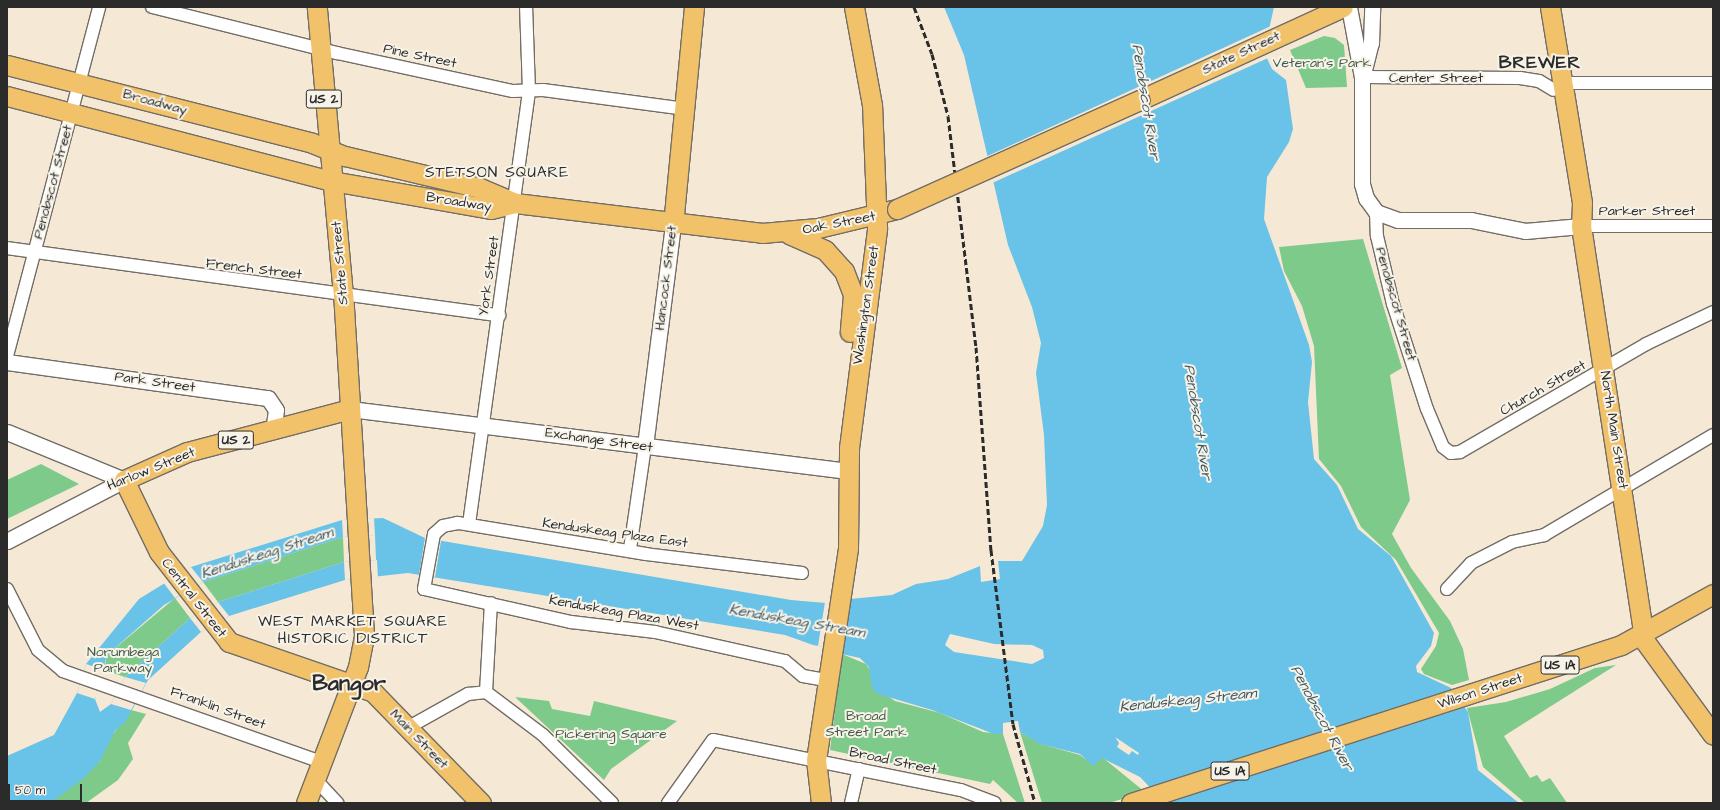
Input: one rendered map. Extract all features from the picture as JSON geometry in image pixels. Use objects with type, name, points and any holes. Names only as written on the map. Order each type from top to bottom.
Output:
[{"type":"main road","name":"State Street","points":[[316,7],[343,295],[359,528],[363,649],[351,685]]},
{"type":"main road","name":"Hancock Street","points":[[673,225],[686,109],[694,7]]},
{"type":"main road","name":"Washington Street","points":[[842,470],[877,216],[871,99],[854,7]]},
{"type":"main road","name":"State Street","points":[[1140,100],[1343,7]]},
{"type":"main road","name":"North Main Street","points":[[1550,7],[1559,86],[1582,202],[1581,226],[1623,490],[1643,635],[1650,652],[1713,735]]},
{"type":"main road","name":"Broadway","points":[[7,65],[79,82],[329,150],[480,188],[515,203]]},
{"type":"main road","name":"Broadway","points":[[7,96],[332,181],[491,209],[515,203]]},
{"type":"main road","name":"Oak Street","points":[[515,203],[673,225],[780,233],[877,216],[896,209],[1140,100]]},
{"type":"main road","name":"Washington Street","points":[[780,233],[800,238],[825,250],[840,264],[852,289],[852,318],[842,470],[837,604],[816,760],[822,803]]},
{"type":"main road","name":"Harlow Street","points":[[124,480],[187,452],[273,431],[350,409]]},
{"type":"main road","name":"Central Street","points":[[124,480],[156,547],[209,617],[237,647],[351,685]]},
{"type":"main road","name":"Wilson Street","points":[[1131,803],[1476,692],[1643,635],[1713,594]]},
{"type":"main road","name":"Main Street","points":[[351,685],[376,694],[481,803]]},
{"type":"main road","name":"US 2","points":[[306,803],[351,685]]},
{"type":"street","name":"Penobscot Street","points":[[7,356],[99,7]]},
{"type":"street","name":"Pine Street","points":[[152,7],[320,48],[528,91],[686,109]]},
{"type":"street","name":"York Street","points":[[469,524],[515,203],[528,91],[526,7]]},
{"type":"street","points":[[1349,7],[1362,77]]},
{"type":"street","points":[[1362,77],[1372,38],[1372,7]]},
{"type":"street","name":"Penobscot Street","points":[[1362,77],[1362,184],[1376,212],[1377,236],[1398,319],[1427,409],[1443,446],[1451,453]]},
{"type":"street","name":"Center Street","points":[[1362,77],[1520,78],[1559,86],[1713,83]]},
{"type":"street","points":[[1376,212],[1398,220],[1471,220],[1525,230],[1581,226]]},
{"type":"street","name":"Hancock Street","points":[[630,549],[645,446],[673,225]]},
{"type":"street","name":"Parker Street","points":[[1581,226],[1713,226]]},
{"type":"street","name":"French Street","points":[[7,248],[33,255],[499,315]]},
{"type":"street","name":"Church Street","points":[[1451,453],[1460,452],[1604,369],[1713,312]]},
{"type":"street","name":"Park Street","points":[[7,362],[268,398],[276,410],[273,431]]},
{"type":"street","name":"Exchange Street","points":[[350,409],[842,470]]},
{"type":"street","points":[[7,432],[124,480]]},
{"type":"street","points":[[1447,590],[1470,563],[1512,542],[1544,535],[1623,490],[1713,435]]},
{"type":"street","name":"Harlow Street","points":[[7,541],[124,480]]},
{"type":"street","name":"Kenduskeag Plaza East","points":[[426,576],[433,540],[442,526],[469,524],[630,549],[802,573]]},
{"type":"street","name":"Kenduskeag Plaza West","points":[[426,576],[424,589],[578,623],[655,632],[783,661],[803,676],[826,680]]},
{"type":"street","name":"Franklin Street","points":[[7,589],[38,650],[52,665],[81,678],[139,696],[318,771]]},
{"type":"street","points":[[486,692],[491,603]]},
{"type":"street","points":[[409,727],[468,694],[486,692],[543,735],[612,803]]},
{"type":"street","name":"Broad Street","points":[[668,803],[713,740],[968,792],[995,803]]},
{"type":"street","points":[[852,803],[859,769]]},
{"type":"street","points":[[318,771],[337,803]]},
{"type":"green space","name":"Veteran's Park","points":[[1324,36],[1335,38],[1344,45],[1347,87],[1306,88],[1290,50]]},
{"type":"green space","points":[[1363,239],[1402,368],[1390,375],[1410,500],[1392,534],[1411,568],[1450,621],[1463,649],[1469,680],[1452,685],[1424,674],[1421,669],[1436,646],[1439,633],[1396,560],[1361,527],[1341,486],[1319,459],[1314,346],[1302,306],[1284,271],[1279,247]]},
{"type":"green space","points":[[41,464],[79,484],[7,519],[7,480]]},
{"type":"green space","points":[[343,537],[344,562],[218,602],[203,582]]},
{"type":"green space","name":"Norumbega Parkway","points":[[175,598],[190,618],[125,677],[104,670],[107,655]]},
{"type":"green space","name":"Broad Street Park","points":[[842,654],[866,664],[871,671],[872,685],[895,701],[940,713],[983,732],[1003,734],[1025,803],[1018,803],[993,780],[990,784],[830,750]]},
{"type":"green space","points":[[1616,665],[1504,736],[1530,778],[1537,775],[1542,782],[1550,778],[1567,803],[1525,803],[1483,767],[1467,708],[1506,702],[1550,689],[1595,668]]},
{"type":"green space","name":"Pickering Square","points":[[515,697],[549,701],[552,709],[590,716],[594,701],[677,721],[611,769],[604,780]]},
{"type":"green space","points":[[131,710],[146,714],[128,743],[133,759],[118,780],[86,803],[50,803],[100,761],[108,741]]},
{"type":"green space","points":[[1020,732],[1041,744],[1080,755],[1093,765],[1102,757],[1145,792],[1109,803],[1042,803]]},
{"type":"water","points":[[944,7],[1274,7],[1264,52],[1272,69],[1286,80],[1293,129],[1289,142],[1267,177],[1264,219],[1309,345],[1312,362],[1308,402],[1314,459],[1337,485],[1358,529],[1391,556],[1434,633],[1431,646],[1416,666],[1417,672],[1451,688],[1468,712],[1478,770],[1519,803],[1165,803],[1140,777],[1102,758],[1093,766],[1080,754],[1040,744],[1020,732],[1018,721],[1003,723],[1003,734],[994,734],[932,710],[878,694],[872,688],[869,667],[860,658],[842,654],[842,650],[813,645],[785,635],[408,573],[345,580],[229,616],[201,632],[148,680],[126,721],[115,731],[100,761],[84,778],[50,803],[7,803],[7,756],[54,735],[77,693],[86,664],[139,599],[191,567],[342,520],[383,518],[425,538],[791,600],[849,605],[850,599],[892,595],[916,584],[948,579],[980,566],[981,582],[1000,579],[998,561],[1022,561],[1043,526],[1047,505],[1044,435],[1036,373],[1041,343],[1032,307],[1008,245],[964,55]],"holes":[[[375,535],[376,560],[344,562],[218,602],[190,618],[125,677],[111,704],[100,712],[95,699],[107,655],[164,605],[203,582],[343,537]],[[950,634],[994,644],[1032,645],[1043,650],[1044,658],[1032,664],[954,652],[945,645]]]},
{"type":"pier","points":[[1271,26],[1268,58],[990,184],[983,158]]},
{"type":"pier","points":[[374,518],[375,535],[343,537],[342,520]]},
{"type":"pier","points":[[425,538],[441,541],[435,577],[419,575]]},
{"type":"pier","points":[[377,560],[378,578],[345,580],[344,562]]},
{"type":"pier","points":[[191,567],[203,582],[175,598],[163,582]]},
{"type":"pier","points":[[218,602],[229,616],[201,632],[190,618]]},
{"type":"pier","points":[[825,602],[849,605],[843,650],[818,646]]},
{"type":"pier","points":[[86,664],[104,670],[95,699],[77,693]]},
{"type":"pier","points":[[125,677],[146,683],[131,710],[111,704]]},
{"type":"pier","points":[[1115,737],[1139,753],[1138,755],[1132,751],[1129,755],[1117,747],[1119,743]]},
{"type":"railway","points":[[914,7],[932,54],[948,116],[976,347],[991,550],[1013,724],[1035,803]]},
{"type":"district","name":"BREWER","points":[[1540,63]]},
{"type":"district","name":"STETSON SQUARE","points":[[497,173]]},
{"type":"district","name":"WEST MARKET SQUARE HISTORIC DISTRICT","points":[[353,630]]},
{"type":"district","name":"Bangor","points":[[349,684]]},
{"type":"water label","name":"Penobscot River","points":[[1146,102]]},
{"type":"water label","name":"Penobscot River","points":[[1198,422]]},
{"type":"water label","name":"Kenduskeag Stream","points":[[267,553]]},
{"type":"water label","name":"Kenduskeag Stream","points":[[797,621]]},
{"type":"water label","name":"Kenduskeag Stream","points":[[1188,700]]},
{"type":"water label","name":"Penobscot River","points":[[1322,718]]}]
